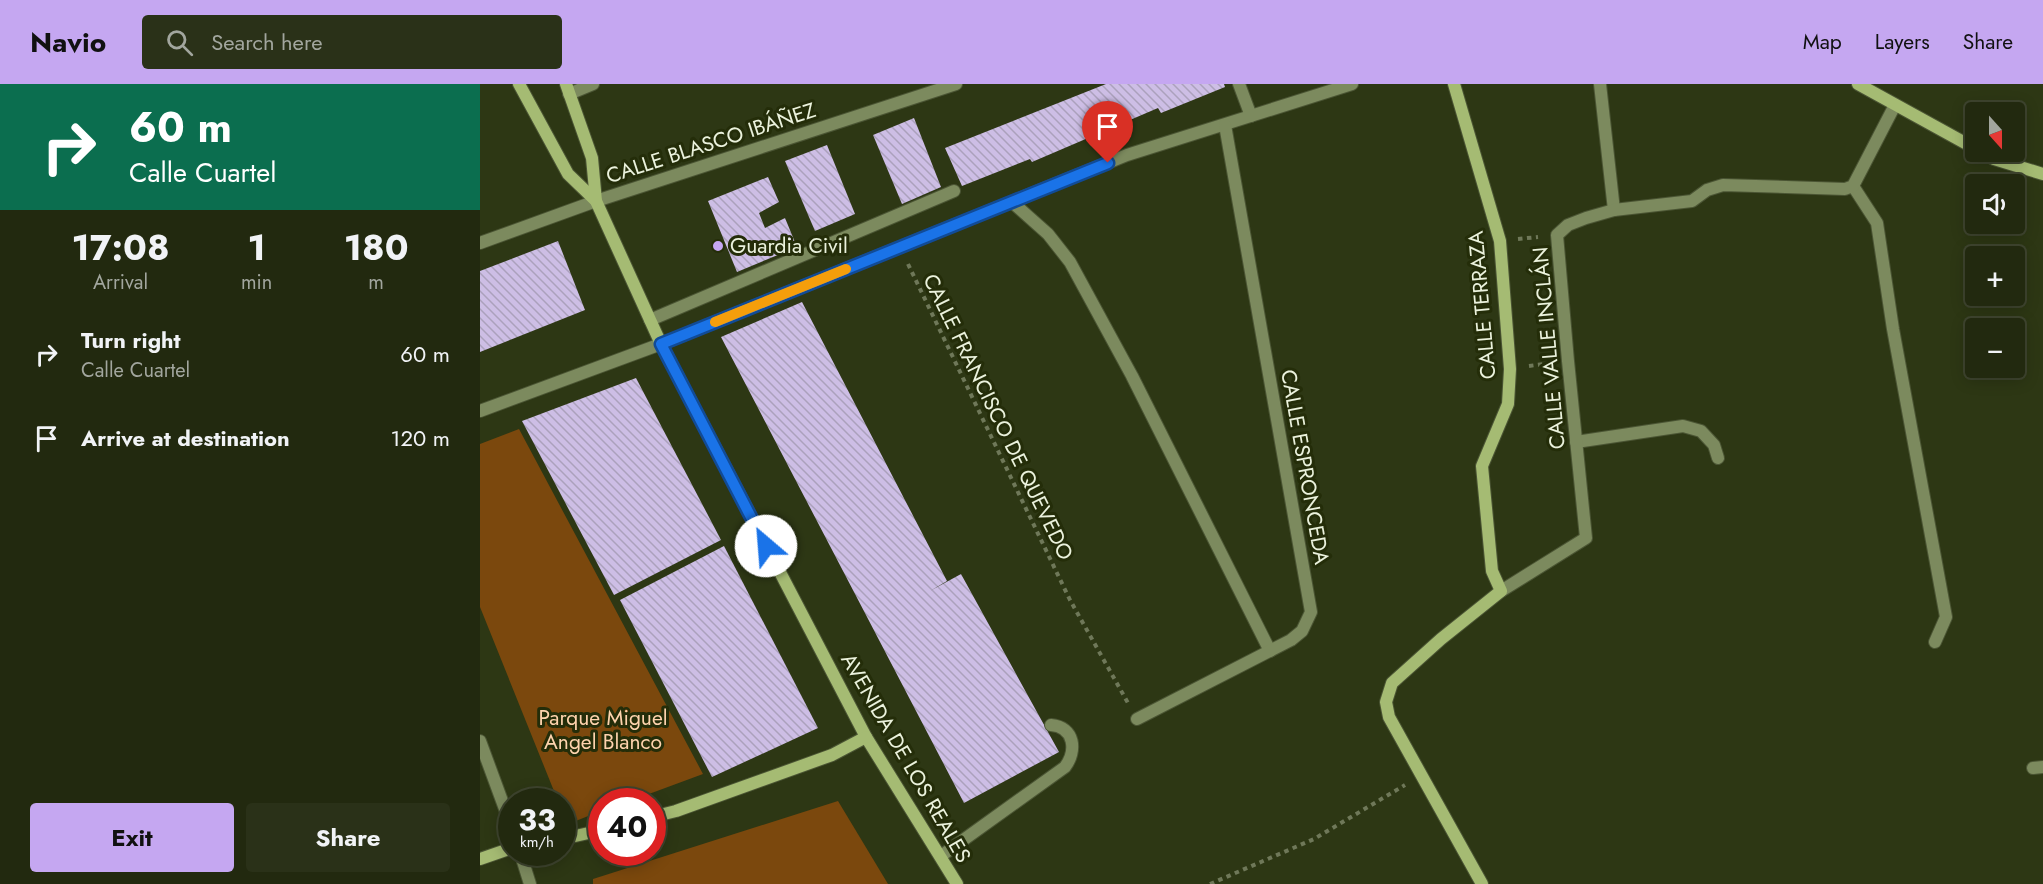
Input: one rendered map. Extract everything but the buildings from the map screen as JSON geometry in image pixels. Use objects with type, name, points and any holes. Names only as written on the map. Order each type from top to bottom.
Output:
[{"type":"street","name":"AVENIDA DE LOS REALES","points":[[519,84],[568,174],[596,201]]},
{"type":"street","points":[[568,89],[593,84]]},
{"type":"street","name":"CALLE BLASCO IBÁÑEZ","points":[[480,243],[596,201],[956,84]]},
{"type":"street","points":[[1239,84],[1251,116]]},
{"type":"street","points":[[480,411],[661,344],[1128,155],[1352,84]]},
{"type":"street","name":"CALLE TERRAZA","points":[[1454,84],[1500,241],[1510,369],[1508,404],[1482,466],[1492,571],[1501,591]]},
{"type":"street","points":[[1600,84],[1614,210]]},
{"type":"street","points":[[1858,84],[1965,143]]},
{"type":"street","name":"AVENIDA DE LOS REALES","points":[[568,89],[592,158],[596,201],[661,344],[866,737],[957,884]]},
{"type":"street","points":[[1895,105],[1853,186],[1877,223],[1893,328],[1946,617],[1935,642]]},
{"type":"street","name":"CALLE ESPRONCEDA","points":[[1137,719],[1291,640],[1302,631],[1311,612],[1225,125]]},
{"type":"street","points":[[2004,162],[2043,174]]},
{"type":"street","name":"CALLE VALLE INCLÁN","points":[[1501,591],[1586,538],[1557,235],[1568,225],[1614,210],[1692,201],[1707,190],[1723,185],[1845,189],[1853,186]]},
{"type":"street","points":[[650,320],[954,191]]},
{"type":"street","points":[[1011,202],[1048,234],[1070,262],[1132,376],[1270,651]]},
{"type":"street","points":[[1576,442],[1683,426],[1701,431],[1714,445],[1718,458]]},
{"type":"street","points":[[1482,884],[1389,717],[1386,702],[1392,683],[1441,639],[1501,591]]},
{"type":"street","points":[[941,856],[1065,767],[1072,752],[1071,737],[1063,728],[1051,725]]},
{"type":"street","points":[[666,814],[832,755],[866,737]]},
{"type":"street","points":[[480,741],[498,790]]},
{"type":"street","points":[[480,859],[498,853]]},
{"type":"street","points":[[524,866],[530,884]]},
{"type":"path","points":[[1500,241],[1557,235]]},
{"type":"path","name":"CALLE FRANCISCO DE QUEVEDO","points":[[900,247],[1070,600],[1137,719]]},
{"type":"path","points":[[1510,369],[1568,361]]},
{"type":"path","points":[[1210,884],[1314,839],[1421,775]]},
{"type":"green space","name":"Parque Miguel Angel Blanco","points":[[519,429],[703,774],[665,788],[588,788],[588,816],[576,821],[576,788],[553,788],[480,607],[480,444]]},
{"type":"green space","points":[[838,801],[888,884],[593,884],[593,879],[634,866],[666,866],[666,856]]},
{"type":"slow traffic","points":[[715,322],[846,269]]},
{"type":"place","name":"Guardia Civil","points":[[718,246]]},
{"type":"route","points":[[766,546],[661,344],[1108,163]]}]
